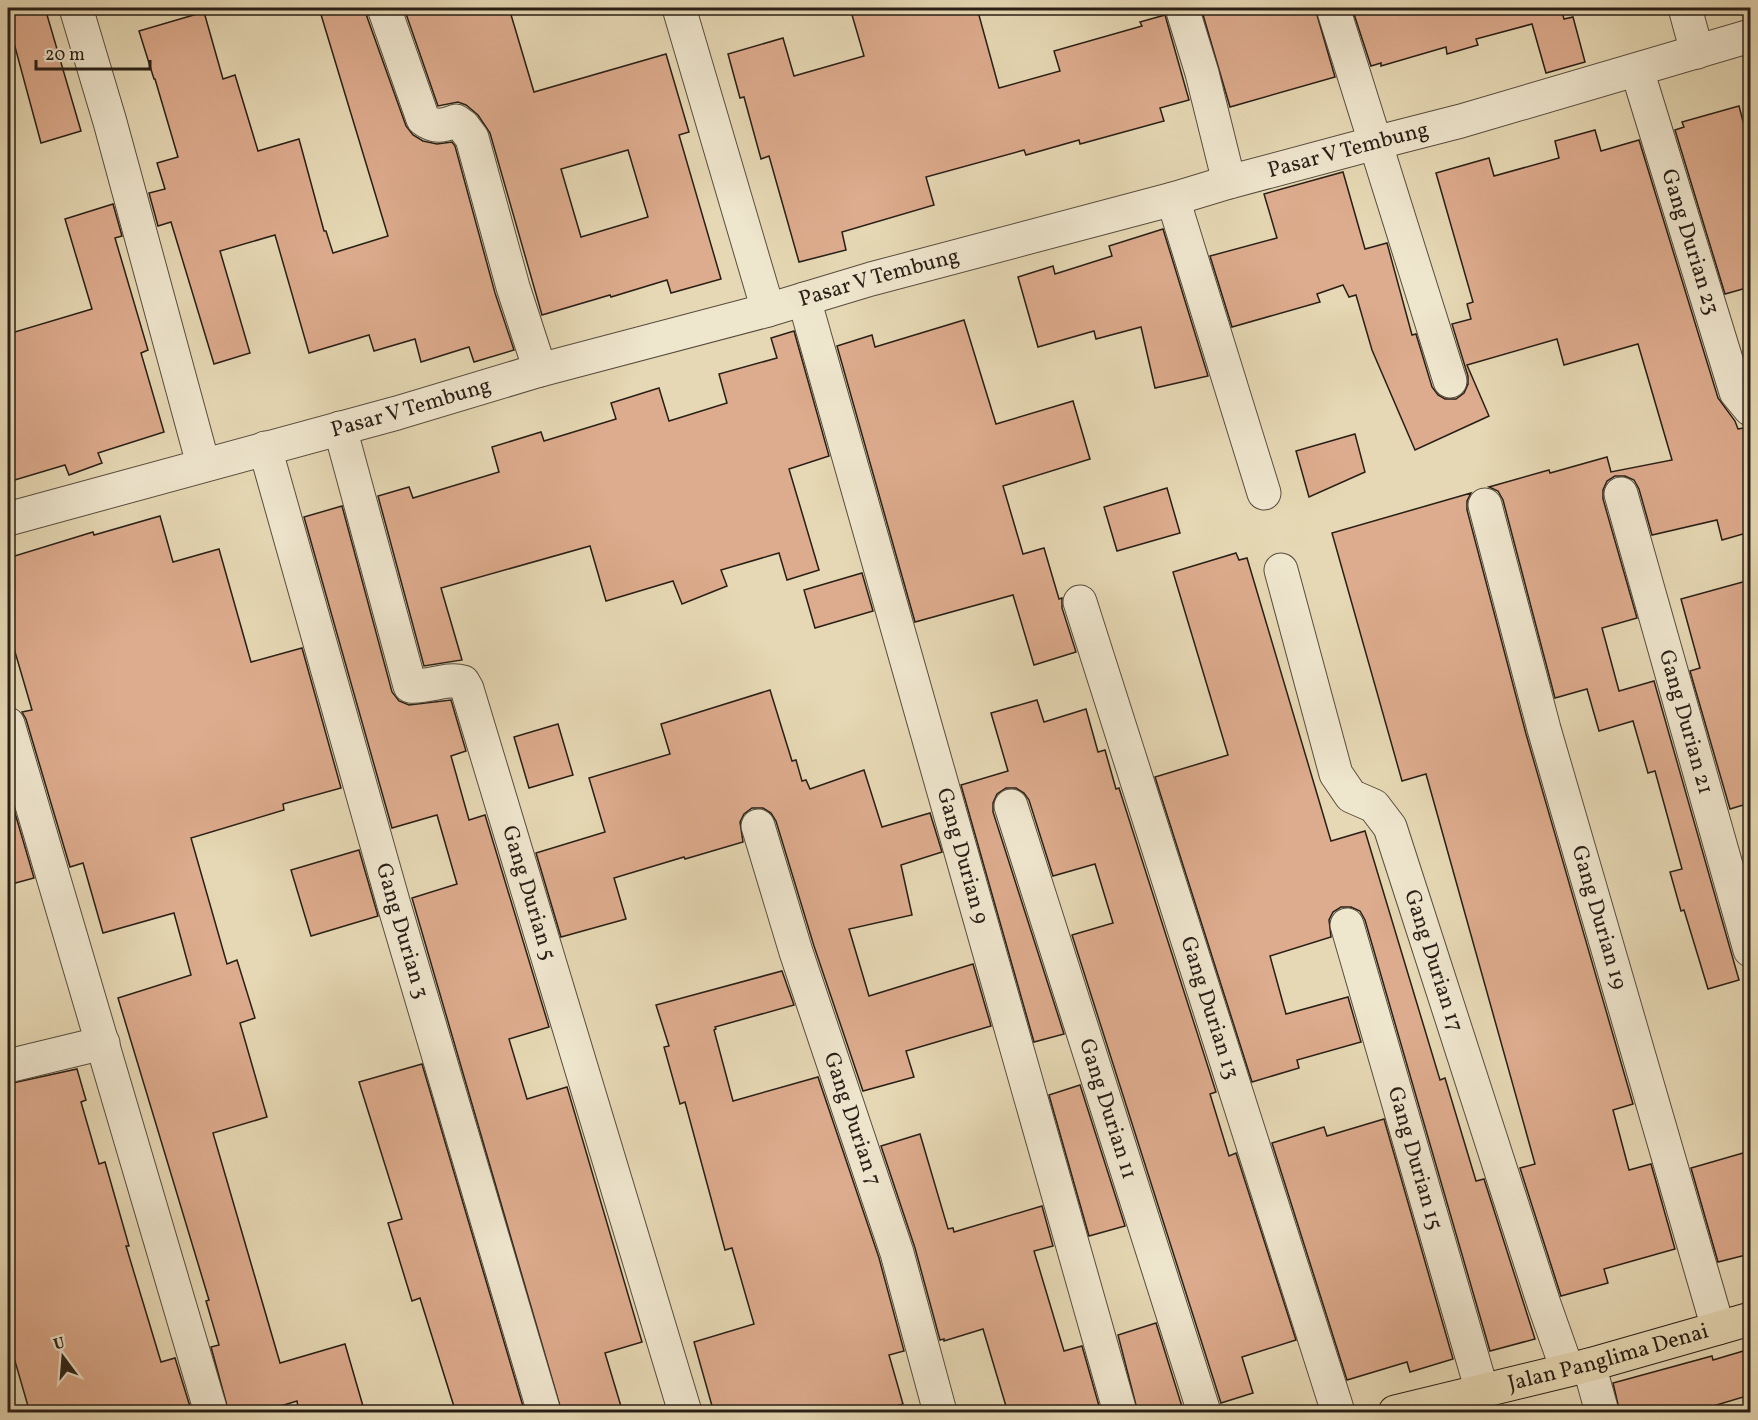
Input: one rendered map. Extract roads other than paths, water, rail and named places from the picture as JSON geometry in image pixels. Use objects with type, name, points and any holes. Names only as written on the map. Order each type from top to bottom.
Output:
[{"type":"main road","name":"Jalan Panglima Denai","points":[[1395,1413],[1452,1406],[1482,1391],[1578,1367],[1750,1318]]},
{"type":"street","points":[[76,8],[110,122],[203,464]]},
{"type":"street","points":[[384,8],[423,119],[431,125],[440,126],[456,121],[472,138],[513,286],[540,370]]},
{"type":"street","points":[[679,8],[768,310]]},
{"type":"street","points":[[1182,8],[1202,73],[1229,182]]},
{"type":"street","points":[[1333,8],[1450,381]]},
{"type":"street","points":[[1685,8],[1697,52]]},
{"type":"street","name":"Pasar V Tembung","points":[[8,519],[340,428],[540,370],[768,310],[871,279],[1375,143],[1461,122],[1750,36]]},
{"type":"street","name":"Gang Durian 23","points":[[1637,70],[1736,392],[1750,409]]},
{"type":"street","points":[[1173,199],[1264,493]]},
{"type":"street","name":"Gang Durian 9","points":[[804,298],[1120,1413]]},
{"type":"street","name":"Gang Durian 5","points":[[340,428],[410,686],[418,687],[457,680],[464,682],[467,689],[685,1413]]},
{"type":"street","name":"Gang Durian 3","points":[[265,448],[390,894],[544,1413]]},
{"type":"street","name":"Gang Durian 21","points":[[1621,494],[1750,950]]},
{"type":"street","name":"Gang Durian 19","points":[[1485,505],[1544,729],[1718,1328]]},
{"type":"street","name":"Gang Durian 17","points":[[1281,570],[1336,774],[1351,796],[1374,806],[1390,827],[1540,1292],[1602,1413]]},
{"type":"street","name":"Gang Durian 13","points":[[1080,602],[1338,1413]]},
{"type":"street","points":[[8,724],[211,1413]]},
{"type":"street","name":"Gang Durian 11","points":[[1011,806],[1203,1413]]},
{"type":"street","name":"Gang Durian 7","points":[[758,826],[796,952],[897,1253],[940,1413]]},
{"type":"street","name":"Gang Durian 15","points":[[1347,925],[1482,1391]]},
{"type":"street","points":[[8,1066],[103,1043]]}]
